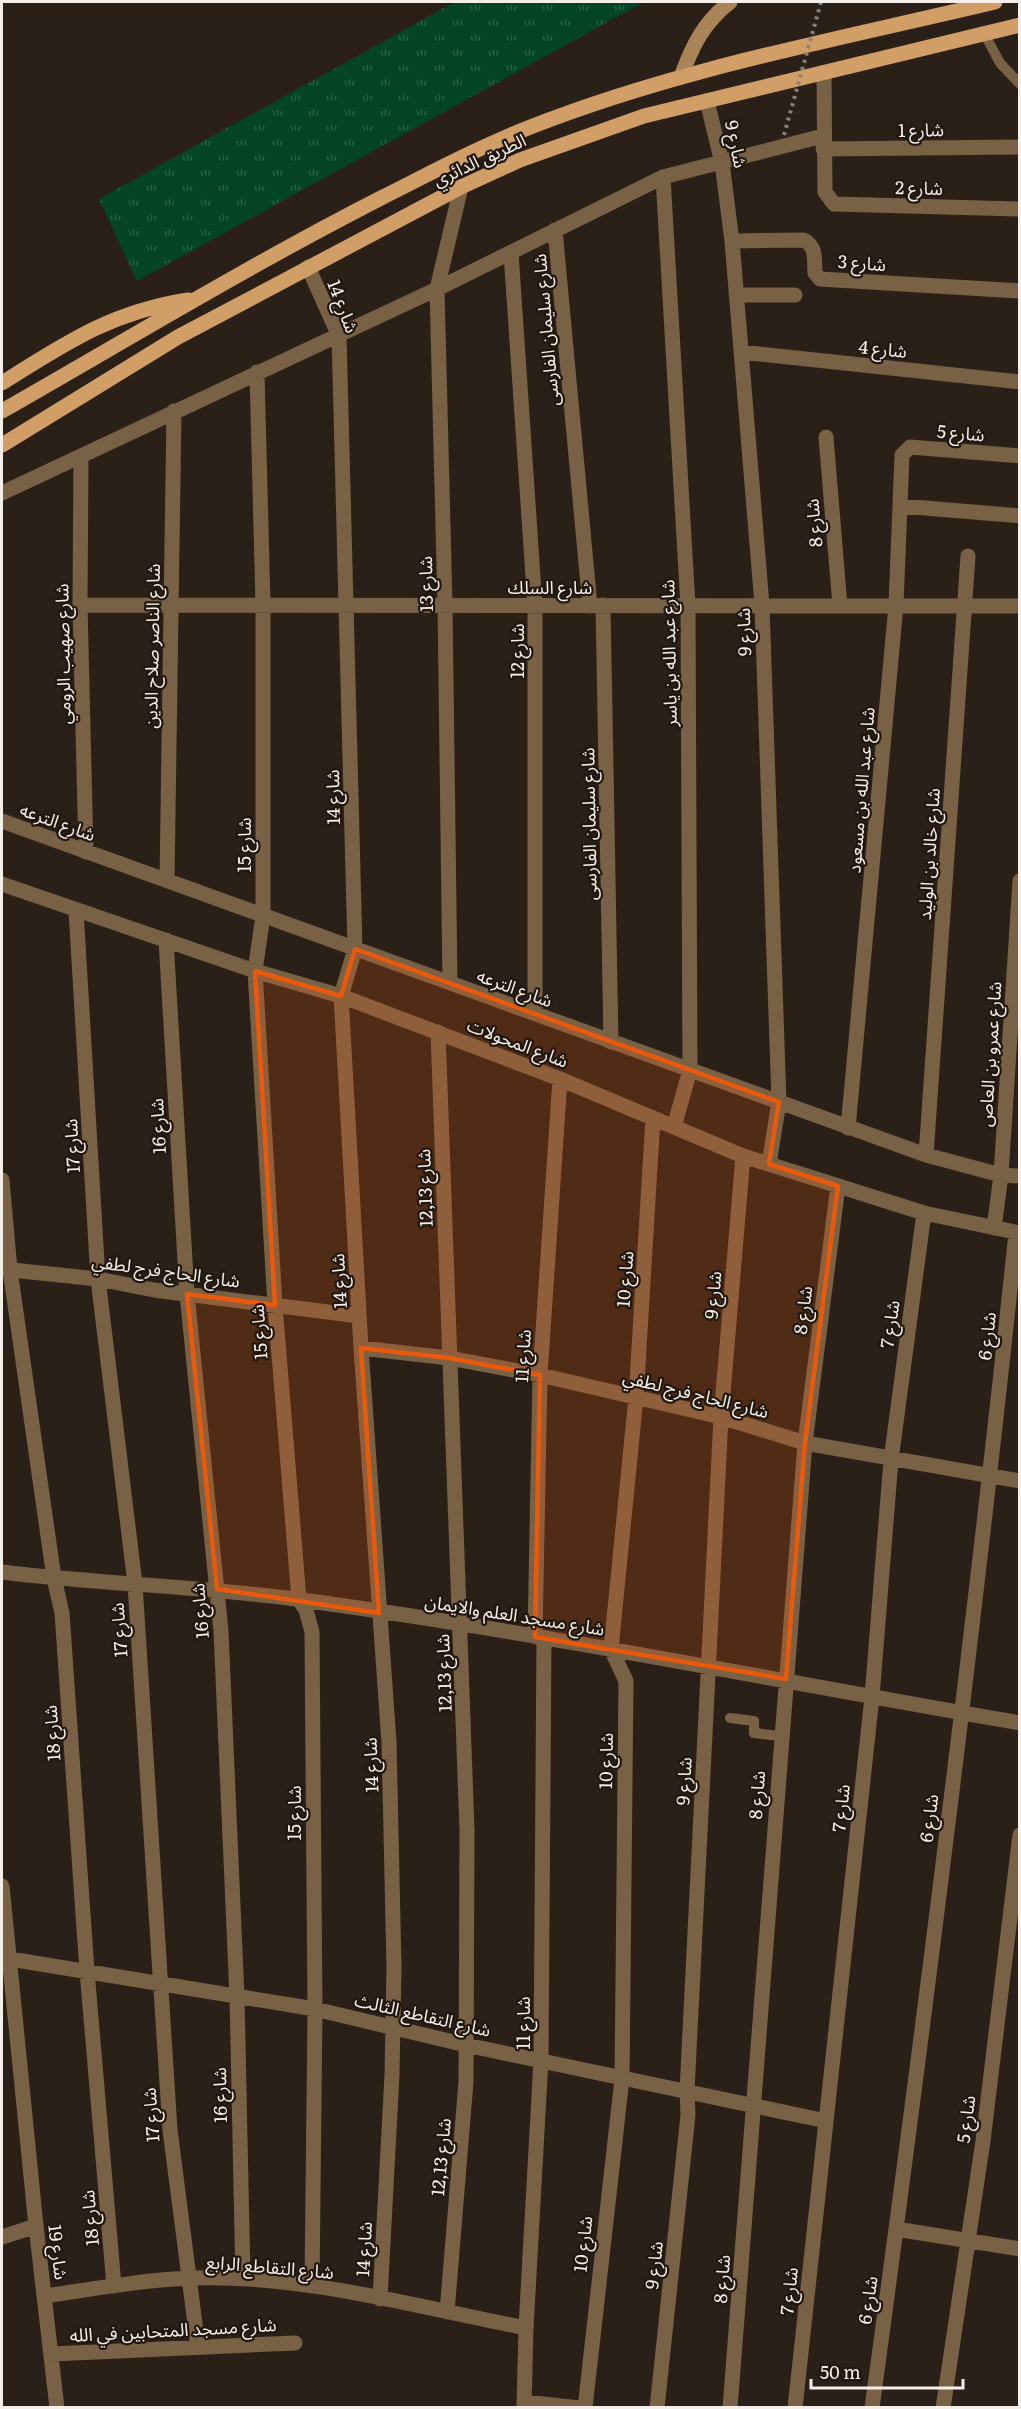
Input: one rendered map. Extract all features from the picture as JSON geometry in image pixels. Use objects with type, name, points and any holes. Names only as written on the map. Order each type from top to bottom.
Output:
[{"type":"main road","name":"الطريق الدائري","points":[[2,411],[296,242],[460,158],[575,110],[681,77],[995,2]]},
{"type":"main road","name":"الطريق الدائري","points":[[2,446],[178,337],[308,267],[461,187],[582,136],[644,116],[1020,25]]},
{"type":"main road","points":[[2,383],[107,321],[153,306],[200,298]]},
{"type":"street","points":[[681,77],[693,45],[705,26],[730,2]]},
{"type":"street","points":[[823,143],[824,73]]},
{"type":"street","name":"شارع 9","points":[[707,101],[722,163],[732,242],[762,606],[779,1102],[769,1164]]},
{"type":"street","name":"شارع 1","points":[[2,493],[257,372],[339,336],[663,177],[823,143],[1020,147]]},
{"type":"street","name":"شارع 2","points":[[823,143],[825,192],[834,204],[1020,209]]},
{"type":"street","name":"شارع عبد الله بن ياسر","points":[[663,177],[688,606],[690,1070],[674,1126]]},
{"type":"street","name":"شارع 13","points":[[450,983],[445,605],[437,289],[461,187]]},
{"type":"street","name":"شارع سليمان الفارسى","points":[[555,231],[596,605],[611,1042]]},
{"type":"street","name":"شارع 3","points":[[732,242],[804,240],[811,244],[814,251],[815,273],[820,279],[1020,291]]},
{"type":"street","name":"شارع 12","points":[[511,253],[535,606],[535,1014]]},
{"type":"street","name":"شارع 14","points":[[308,267],[339,336],[355,949],[341,996],[378,1613],[384,1653],[389,1742],[394,1967],[380,2300]]},
{"type":"street","points":[[736,295],[795,295]]},
{"type":"street","name":"شارع 4","points":[[741,352],[1020,382]]},
{"type":"street","name":"شارع 15","points":[[257,372],[263,605],[263,916],[255,971],[275,1305],[299,1600],[306,1610],[312,1632],[315,2009],[312,2286]]},
{"type":"street","name":"شارع الناصر صلاح الدين","points":[[167,881],[174,411]]},
{"type":"street","name":"شارع 8","points":[[826,437],[840,606]]},
{"type":"street","name":"شارع 5","points":[[902,455],[910,447],[1020,456]]},
{"type":"street","name":"شارع عبد الله بن مسعود","points":[[848,1128],[896,605],[902,455]]},
{"type":"street","name":"شارع صهيب الرومي","points":[[81,456],[80,605],[86,852]]},
{"type":"street","points":[[901,506],[1020,516]]},
{"type":"street","name":"شارع خالد بن الوليد","points":[[926,1155],[968,555]]},
{"type":"street","name":"شارع السلك","points":[[80,605],[1020,606]]},
{"type":"street","name":"شارع الترعه","points":[[2,821],[848,1128],[926,1155],[1001,1174],[1020,1176]]},
{"type":"street","name":"شارع عمرو بن العاص","points":[[994,1228],[1001,1174],[1020,881]]},
{"type":"street","name":"شارع المحولات","points":[[2,884],[255,971],[341,996],[560,1079],[743,1156],[924,1213],[1018,1233]]},
{"type":"street","name":"شارع 17","points":[[76,910],[98,1279],[135,1584],[170,2130],[198,2347]]},
{"type":"street","name":"شارع 16","points":[[166,940],[187,1294],[221,1631],[237,1998],[243,2279]]},
{"type":"street","name":"شارع 12,13","points":[[438,1032],[467,1830],[466,2082],[447,2313]]},
{"type":"street","name":"شارع 11","points":[[524,2405],[541,2060],[540,1375],[560,1079]]},
{"type":"street","name":"شارع 10","points":[[585,2408],[622,2079],[626,1681],[611,1649],[636,1397],[653,1118]]},
{"type":"street","name":"شارع 9","points":[[657,2408],[688,2115],[687,2091],[721,1417],[743,1156]]},
{"type":"street","name":"شارع 18","points":[[2,1180],[6,1269],[54,1578],[62,1613],[87,1971],[114,2286]]},
{"type":"street","name":"شارع 8","points":[[730,2408],[780,1736],[805,1443],[838,1186]]},
{"type":"street","name":"شارع 7","points":[[795,2408],[872,1697],[891,1460],[924,1213]]},
{"type":"street","name":"شارع 6","points":[[872,2408],[991,1476],[1018,1233]]},
{"type":"street","name":"شارع الحاج فرج لطفي","points":[[6,1269],[98,1279],[187,1294],[359,1316]]},
{"type":"street","name":"شارع الحاج فرج لطفي","points":[[361,1348],[450,1358],[540,1375],[721,1417],[805,1443],[1020,1481]]},
{"type":"street","name":"شارع مسجد العلم والايمان","points":[[2,1572],[54,1578],[217,1589],[299,1600],[611,1649],[1020,1723]]},
{"type":"street","name":"شارع 5","points":[[943,2408],[968,2241],[1020,1835]]},
{"type":"street","name":"شارع 19","points":[[2,1886],[36,2226],[57,2408]]},
{"type":"street","name":"شارع التقاطع الثالث","points":[[10,1959],[315,2009],[466,2045],[826,2121]]},
{"type":"street","points":[[2,2237],[36,2226]]},
{"type":"street","points":[[896,2229],[1020,2249]]},
{"type":"street","name":"شارع التقاطع الرابع","points":[[45,2296],[190,2278],[243,2279],[312,2286],[526,2328]]},
{"type":"street","name":"شارع مسجد المتحابين في الله","points":[[52,2354],[295,2343]]},
{"type":"street","points":[[524,2405],[580,2408]]},
{"type":"lane","points":[[984,33],[1000,63],[1020,84]]},
{"type":"lane","points":[[730,1718],[754,1721],[754,1732],[780,1736]]},
{"type":"path","points":[[784,135],[821,2]]},
{"type":"highlighted area","points":[[355,949],[779,1102],[769,1164],[838,1186],[805,1443],[786,1679],[535,1637],[540,1375],[449,1358],[361,1348],[379,1613],[217,1589],[187,1294],[275,1305],[255,971],[341,996]]},
{"type":"green space","points":[[455,2],[644,2],[137,281],[99,199]]}]
